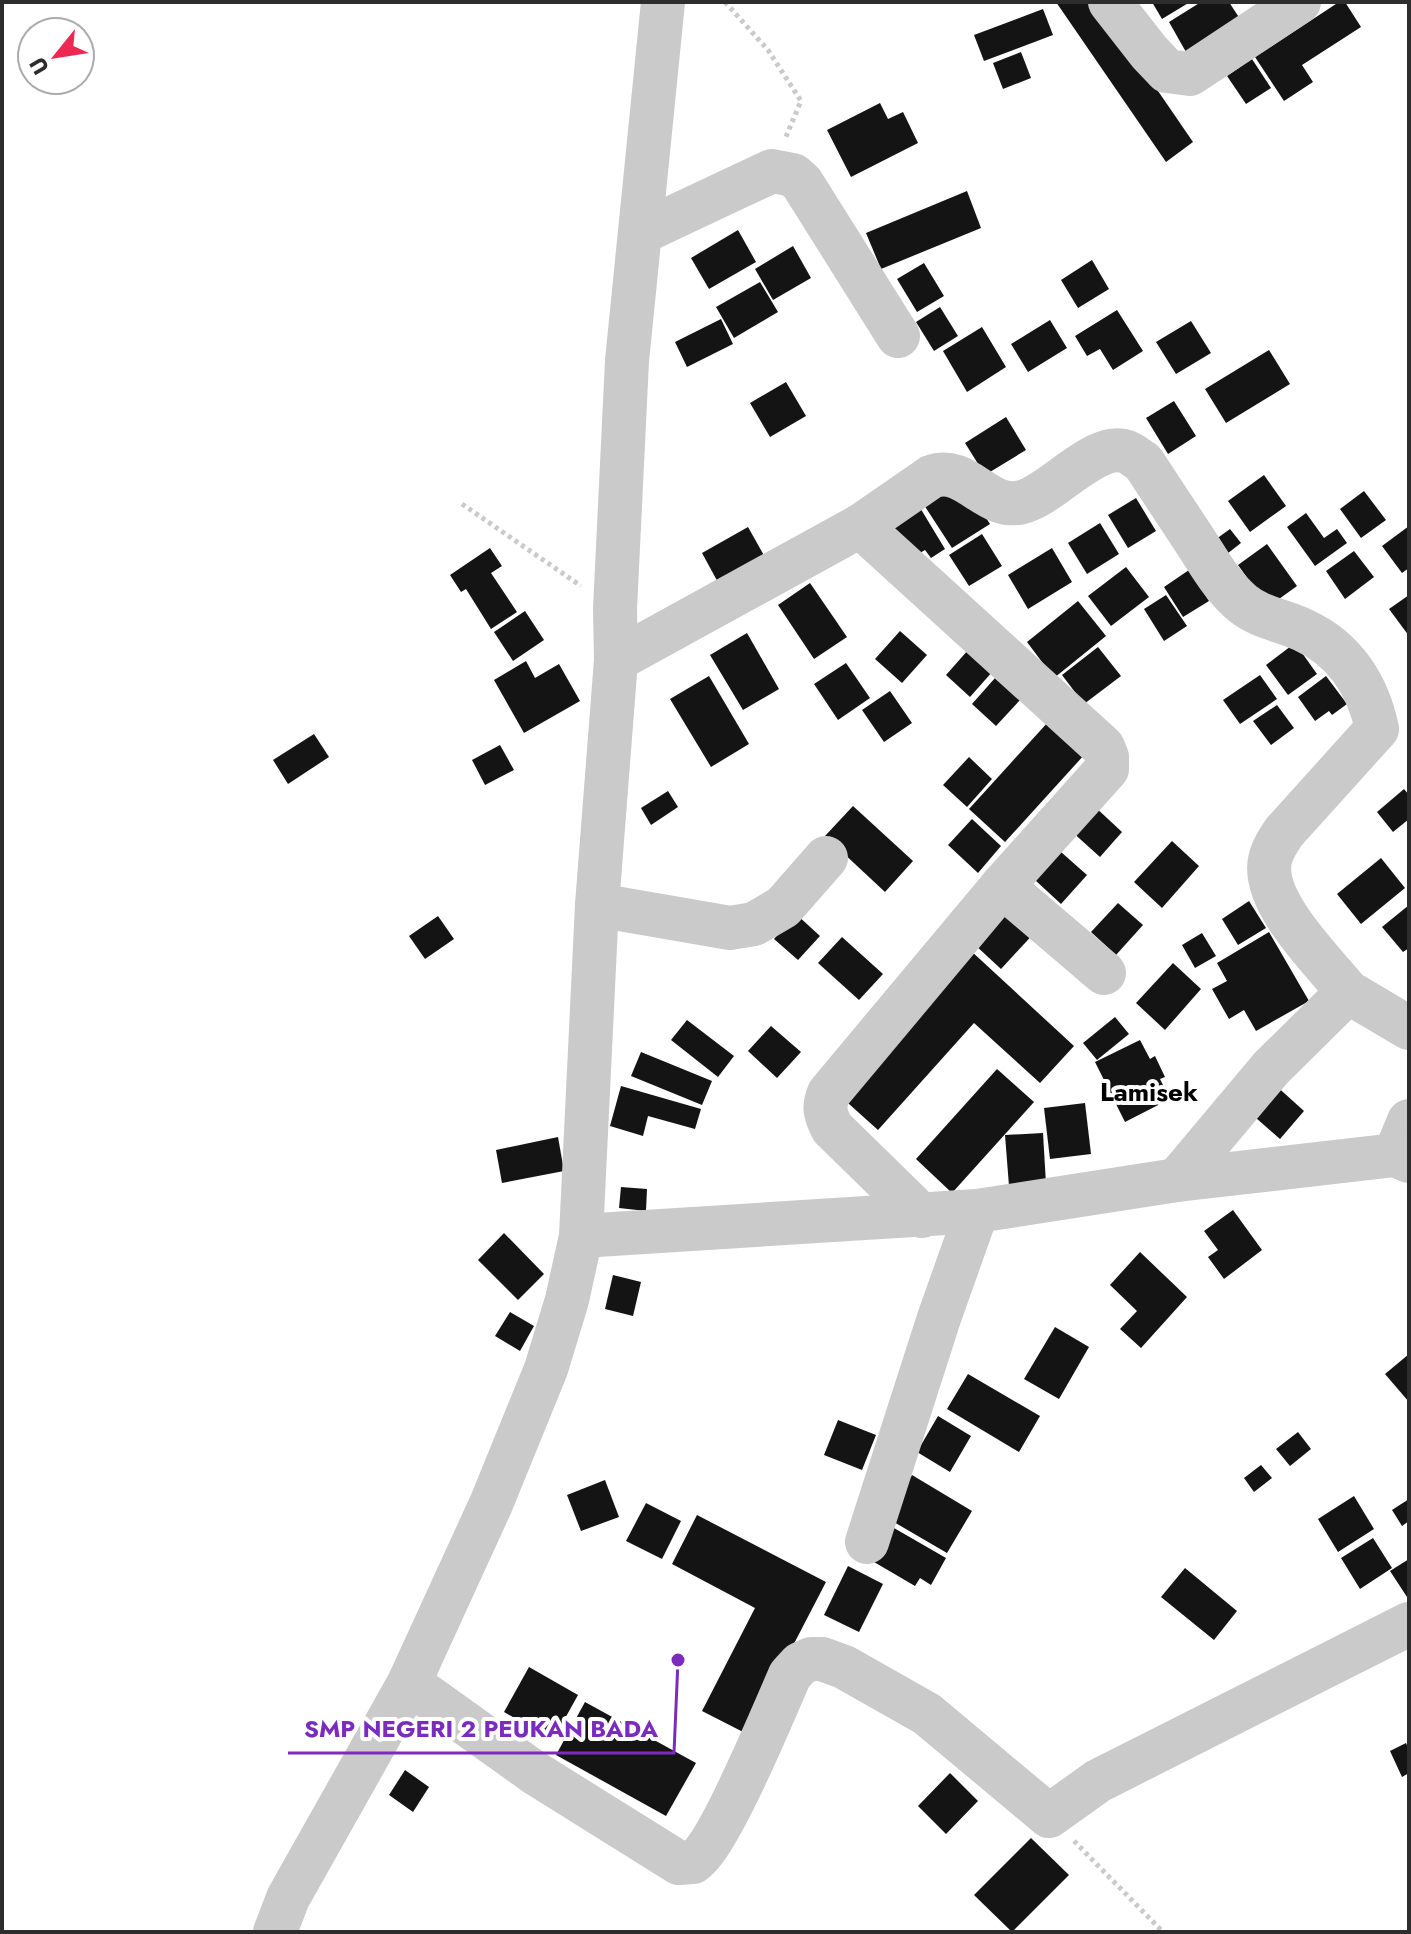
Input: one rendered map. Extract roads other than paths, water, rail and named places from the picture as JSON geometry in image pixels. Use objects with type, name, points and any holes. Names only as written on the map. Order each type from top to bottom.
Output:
[{"type":"street","points":[[275,1932],[288,1898],[409,1683],[491,1504],[546,1369],[567,1300],[581,1236],[597,905],[616,660],[615,609],[627,361],[663,2]]},
{"type":"street","points":[[1110,2],[1167,71],[1190,74],[1299,2]]},
{"type":"street","points":[[640,233],[772,171],[793,175],[802,183],[898,336]]},
{"type":"street","points":[[616,660],[860,526],[931,477],[953,473],[1000,502],[1020,503],[1031,499],[1092,458],[1125,450],[1143,462],[1223,584],[1242,603],[1263,617],[1303,630],[1328,644],[1361,680],[1371,701],[1393,729],[1284,832],[1269,863],[1271,882],[1287,917],[1348,992],[1409,1028]]},
{"type":"street","points":[[860,526],[1106,752],[1107,769],[1002,886],[829,1093],[824,1105],[832,1128],[922,1216]]},
{"type":"street","points":[[597,905],[730,928],[754,924],[783,907],[826,858]]},
{"type":"street","points":[[1002,886],[1104,973]]},
{"type":"street","points":[[1177,1180],[1271,1068],[1348,992]]},
{"type":"street","points":[[581,1236],[977,1211],[1404,1145]]},
{"type":"street","points":[[867,1542],[977,1211]]},
{"type":"street","points":[[409,1683],[535,1773],[679,1863],[693,1862],[708,1847],[790,1675],[800,1664],[811,1659],[822,1659],[844,1667],[927,1714],[1049,1816],[1098,1781],[1409,1624]]},
{"type":"place","name":"SMP NEGERI 2 PEUKAN BADA","points":[[678,1660]]},
{"type":"district","name":"Lamisek","points":[[1149,1092]]}]
